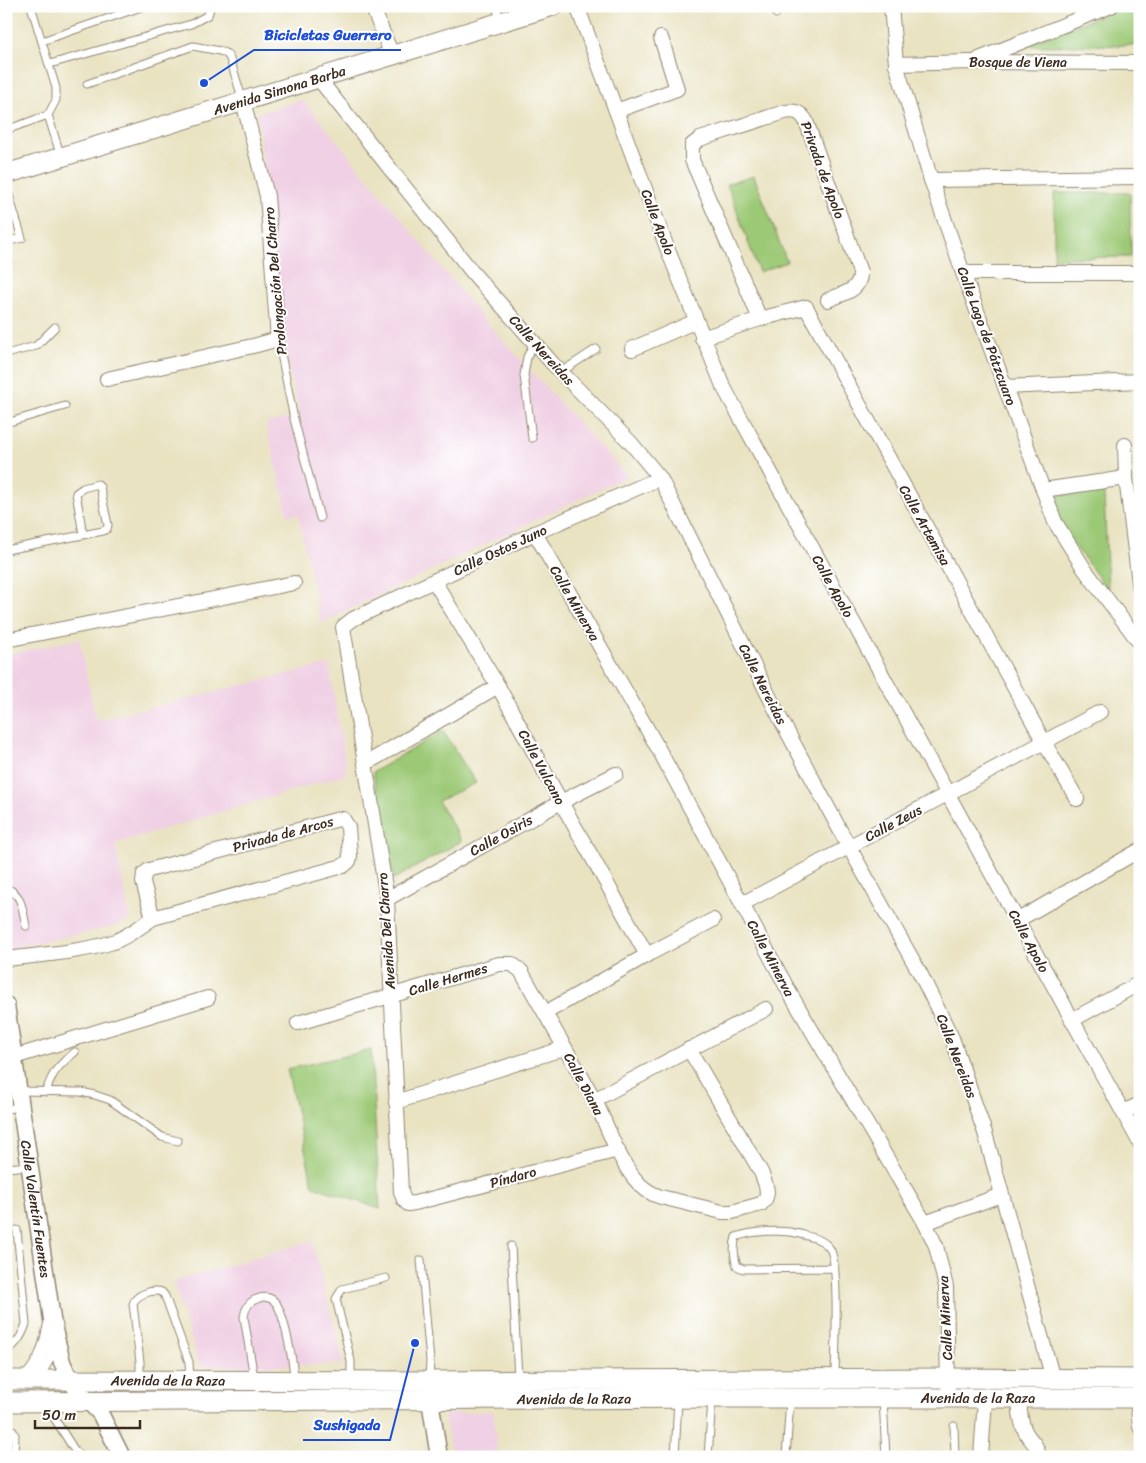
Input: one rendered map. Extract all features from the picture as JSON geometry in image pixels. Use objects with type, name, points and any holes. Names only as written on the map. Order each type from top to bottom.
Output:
[{"type":"main road","name":"Avenida Simona Barba","points":[[6,174],[392,55],[498,14],[553,6]]},
{"type":"main road","points":[[30,1380],[43,1362],[48,1350],[52,1326]]},
{"type":"main road","name":"Avenida de la Raza","points":[[6,1380],[350,1380],[429,1391],[518,1381],[948,1378],[1140,1379]]},
{"type":"main road","name":"Avenida de la Raza","points":[[6,1402],[90,1402],[429,1391],[678,1398],[1138,1398]]},
{"type":"street","points":[[372,6],[392,55]]},
{"type":"street","name":"Calle Apolo","points":[[577,6],[702,338],[723,386],[1140,1143]]},
{"type":"street","name":"Calle Lago de Pátzcuaro","points":[[891,6],[896,64],[931,180],[963,273],[1055,522],[1063,538],[1085,570],[1138,637]]},
{"type":"street","points":[[971,62],[1110,6]]},
{"type":"street","points":[[616,111],[677,89],[661,38]]},
{"type":"street","name":"Bosque de Viena","points":[[896,64],[971,62],[1140,63]]},
{"type":"street","name":"Calle Nereidas","points":[[318,78],[473,273],[561,372],[631,443],[660,478],[780,718],[849,847],[921,975],[952,1038],[985,1134],[1053,1379]]},
{"type":"street","name":"Prolongación Del Charro","points":[[243,101],[267,196],[278,339]]},
{"type":"street","name":"Privada de Apolo","points":[[760,319],[692,160],[691,149],[692,145],[700,139],[786,112],[800,113],[806,120],[860,272],[860,280],[856,287],[828,300]]},
{"type":"street","points":[[931,180],[1140,176]]},
{"type":"street","points":[[963,273],[1140,273]]},
{"type":"street","name":"Calle Artemisa","points":[[760,319],[806,307],[1077,799]]},
{"type":"street","points":[[702,338],[760,319]]},
{"type":"street","points":[[632,350],[696,321]]},
{"type":"street","points":[[107,379],[257,346],[278,339]]},
{"type":"street","points":[[1006,388],[1140,381]]},
{"type":"street","points":[[1125,445],[1126,478],[1140,592]]},
{"type":"street","name":"Calle Ostos Juno","points":[[343,627],[353,619],[535,533],[660,478]]},
{"type":"street","points":[[1043,490],[1126,478]]},
{"type":"street","name":"Calle Minerva","points":[[535,533],[658,748],[791,995],[925,1223],[936,1246],[946,1287],[948,1398]]},
{"type":"street","name":"Calle Vulcano","points":[[434,581],[498,686],[646,955]]},
{"type":"street","points":[[6,640],[294,583]]},
{"type":"street","name":"Avenida Del Charro","points":[[343,627],[387,899],[401,1192],[408,1204]]},
{"type":"street","points":[[365,764],[498,686]]},
{"type":"street","name":"Calle Zeus","points":[[742,904],[1100,712]]},
{"type":"street","name":"Calle Osiris","points":[[387,899],[561,802],[616,774]]},
{"type":"street","name":"Privada de Arcos","points":[[6,959],[87,948],[113,942],[153,918],[343,866],[349,862],[350,856],[347,823],[343,819],[339,819],[148,870],[144,874],[143,879],[153,918]]},
{"type":"street","points":[[1018,920],[1140,850]]},
{"type":"street","points":[[545,1013],[646,955],[714,920]]},
{"type":"street","name":"Calle Hermes","points":[[298,1023],[499,964],[512,964]]},
{"type":"street","name":"Calle Diana","points":[[512,964],[521,971],[565,1048],[633,1177],[652,1194],[707,1209],[732,1212],[761,1204],[767,1193],[761,1172],[689,1049]]},
{"type":"street","points":[[1072,1020],[1140,982]]},
{"type":"street","points":[[12,1063],[208,998]]},
{"type":"street","name":"Calle Valentín Fuentes","points":[[6,1005],[16,1102],[30,1166],[52,1326],[62,1362],[70,1380],[100,1413],[122,1457]]},
{"type":"street","points":[[594,1100],[766,1008]]},
{"type":"street","points":[[396,1102],[565,1048]]},
{"type":"street","points":[[1123,1112],[1140,1104]]},
{"type":"street","name":"Píndaro","points":[[408,1204],[618,1150]]},
{"type":"street","points":[[925,1223],[1001,1195]]},
{"type":"street","points":[[429,1391],[439,1457]]},
{"type":"street","points":[[1019,1398],[1020,1419],[1027,1434],[1036,1445],[1039,1457]]},
{"type":"street","points":[[1138,1398],[1140,1427]]},
{"type":"street","points":[[981,1457],[985,1399]]},
{"type":"lane","points":[[6,130],[48,115],[56,100],[57,94],[50,64],[32,6]]},
{"type":"lane","points":[[42,41],[144,6]]},
{"type":"lane","points":[[50,64],[191,24],[208,15],[211,6]]},
{"type":"lane","points":[[774,6],[776,14]]},
{"type":"lane","points":[[87,84],[193,46],[220,50],[226,54],[230,59],[243,101]]},
{"type":"lane","points":[[48,115],[61,158]]},
{"type":"lane","points":[[6,186],[22,238],[6,242]]},
{"type":"lane","points":[[6,354],[36,346],[55,327]]},
{"type":"lane","name":"Prolongación Del Charro","points":[[278,339],[294,419],[320,518]]},
{"type":"lane","points":[[532,438],[524,375],[527,357],[534,342]]},
{"type":"lane","points":[[561,372],[596,349]]},
{"type":"lane","points":[[6,423],[65,406]]},
{"type":"lane","points":[[6,550],[103,531],[106,529],[108,525],[98,484],[83,488],[76,493],[83,534]]},
{"type":"lane","points":[[6,889],[11,890],[19,898],[26,926]]},
{"type":"lane","points":[[46,1092],[58,1066],[75,1052]]},
{"type":"lane","points":[[16,1102],[46,1092],[81,1092],[110,1100],[148,1128],[162,1136],[178,1141]]},
{"type":"lane","points":[[6,1168],[30,1166]]},
{"type":"lane","points":[[6,1350],[13,1346],[22,1336],[26,1324],[17,1230]]},
{"type":"lane","points":[[834,1379],[835,1268],[830,1248],[824,1242],[793,1232],[781,1231],[742,1234],[736,1237],[734,1242],[735,1261],[737,1266],[743,1269],[835,1268]]},
{"type":"lane","points":[[511,1246],[518,1381]]},
{"type":"lane","points":[[421,1260],[430,1361],[429,1391]]},
{"type":"lane","points":[[350,1380],[351,1361],[336,1299],[342,1289],[386,1278]]},
{"type":"lane","points":[[140,1380],[134,1299],[158,1290],[165,1296],[189,1362],[190,1380]]},
{"type":"lane","points":[[254,1381],[244,1317],[245,1310],[256,1299],[270,1298],[274,1301],[281,1314],[293,1364],[294,1381]]},
{"type":"lane","points":[[675,1457],[678,1398]]},
{"type":"lane","points":[[708,1457],[712,1398]]},
{"type":"lane","points":[[786,1457],[790,1398]]},
{"type":"lane","points":[[883,1399],[886,1457]]},
{"type":"lane","points":[[51,1402],[50,1413],[81,1457]]},
{"type":"lane","points":[[954,1426],[955,1457]]},
{"type":"lane","points":[[6,1427],[13,1431],[15,1435],[14,1457]]},
{"type":"shaded area","points":[[303,100],[487,323],[627,476],[321,623],[298,514],[288,516],[266,423],[300,416],[276,319],[273,238],[257,113]]},
{"type":"shaded area","points":[[79,639],[96,721],[329,664],[347,774],[115,844],[130,919],[113,927],[7,949],[6,655]]},
{"type":"shaded area","points":[[312,1241],[344,1364],[200,1367],[173,1282]]},
{"type":"shaded area","points":[[493,1411],[498,1457],[452,1457],[444,1414]]},
{"type":"green space","points":[[1126,6],[1140,6],[1140,45],[1021,46]]},
{"type":"green space","points":[[754,176],[787,262],[759,272],[727,184]]},
{"type":"green space","points":[[1054,193],[1130,193],[1131,257],[1054,258]]},
{"type":"green space","points":[[1104,493],[1108,590],[1063,530],[1051,495]]},
{"type":"green space","points":[[443,731],[476,783],[438,801],[462,841],[394,879],[373,772]]},
{"type":"green space","points":[[371,1050],[380,1209],[313,1186],[287,1069]]},
{"type":"place","name":"Bicicletas Guerrero","points":[[204,83]]},
{"type":"place","name":"Sushigada","points":[[415,1343]]}]
